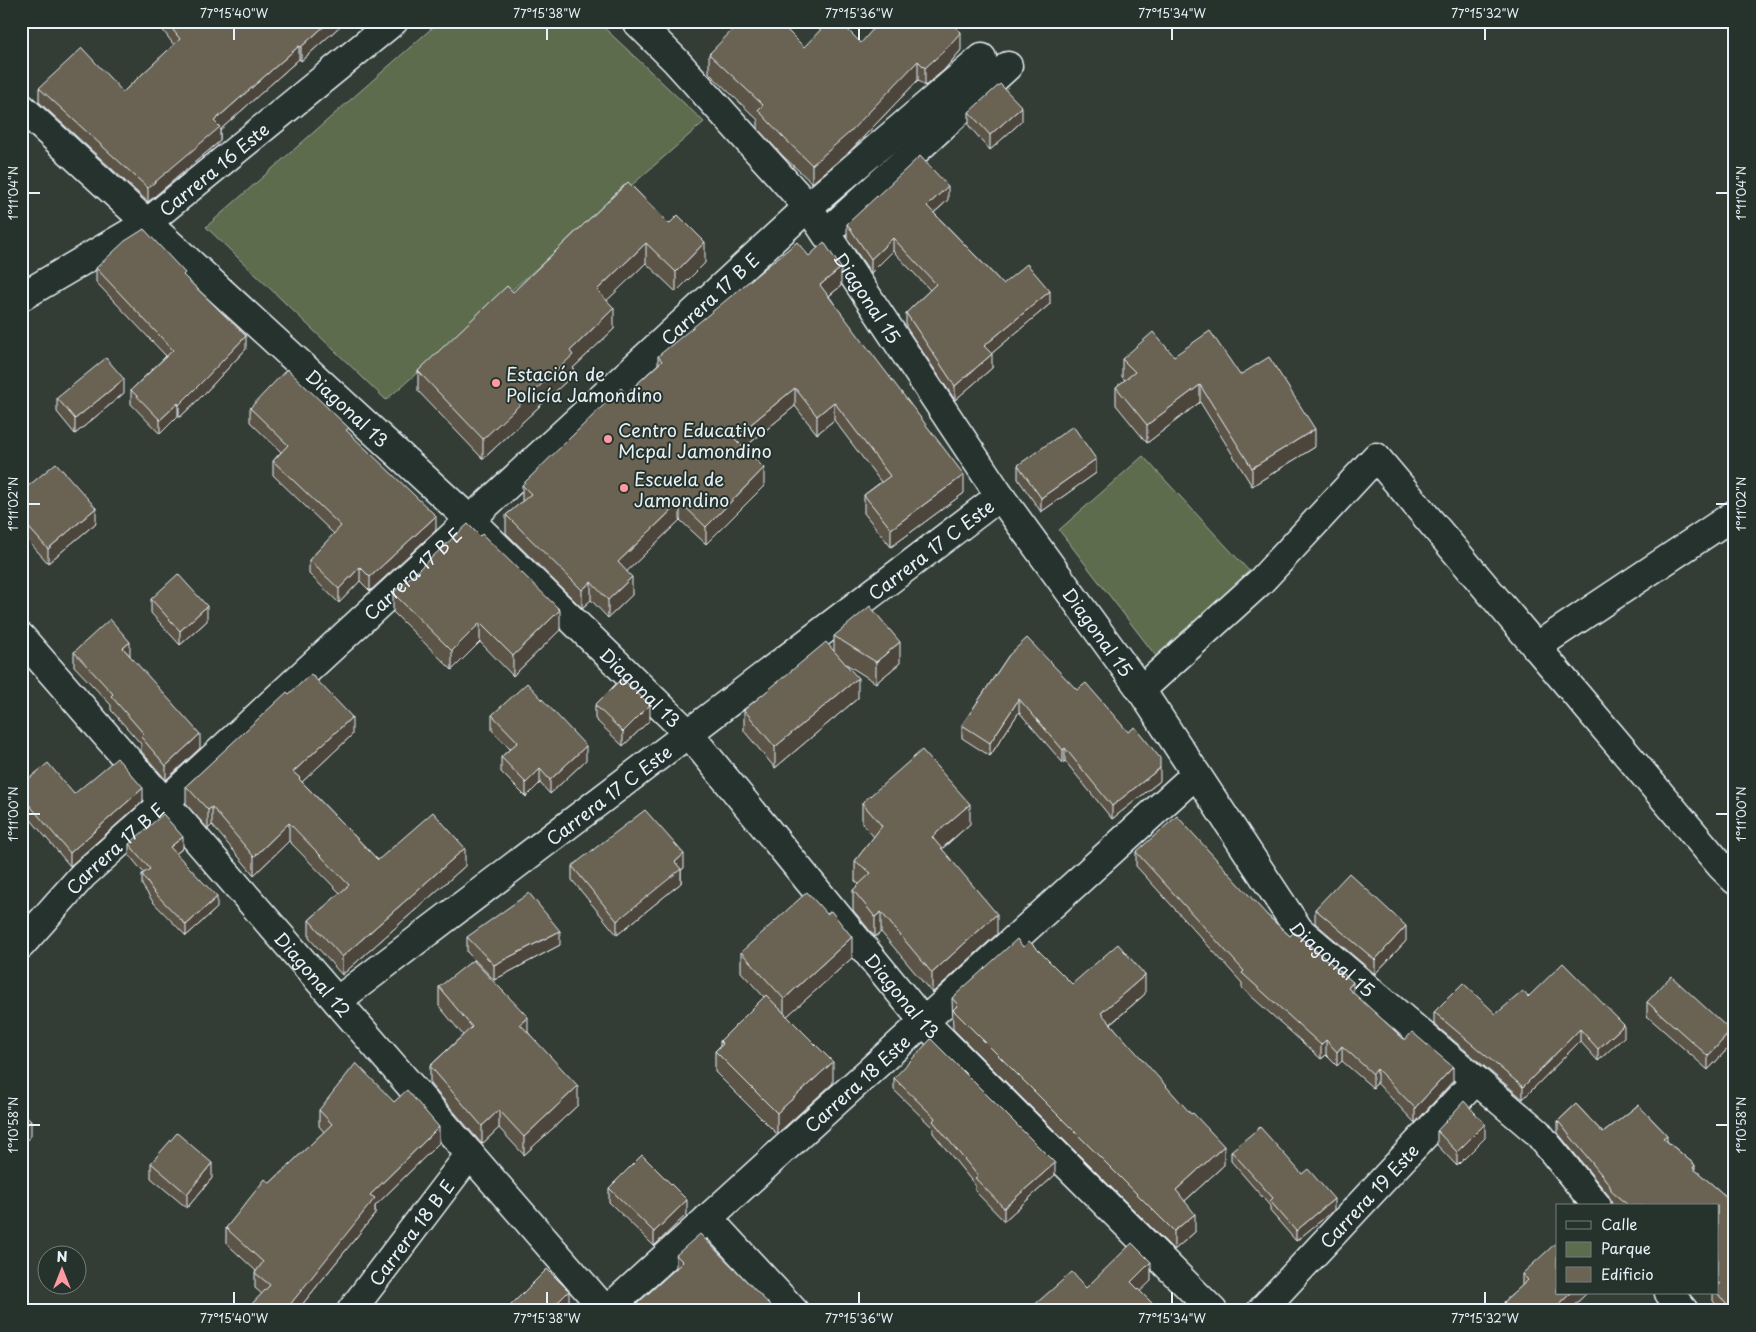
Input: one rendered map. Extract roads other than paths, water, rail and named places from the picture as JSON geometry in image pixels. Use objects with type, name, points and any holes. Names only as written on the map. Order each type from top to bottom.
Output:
[{"type":"street","name":"Carrera 16 Este","points":[[21,298],[147,223],[394,21]]},
{"type":"street","name":"Diagonal 15","points":[[636,21],[676,61],[808,207],[1000,496],[1142,690],[1299,930],[1537,1132],[1596,1204]]},
{"type":"street","name":"Carrera 17 B E","points":[[21,945],[83,874],[165,802],[808,207],[982,58]]},
{"type":"street","points":[[826,234],[1008,66]]},
{"type":"street","name":"Diagonal 13","points":[[21,107],[470,520],[689,734],[924,1022],[1213,1311]]},
{"type":"street","points":[[1142,690],[1261,581],[1376,457],[1735,880]]},
{"type":"street","name":"Carrera 17 C Este","points":[[338,1001],[1000,496]]},
{"type":"street","points":[[1536,647],[1735,514]]},
{"type":"street","name":"Diagonal 12","points":[[21,636],[606,1311]]},
{"type":"street","name":"Carrera 18 Este","points":[[606,1311],[1196,774]]},
{"type":"street","name":"Carrera 19 Este","points":[[1261,1311],[1476,1080]]},
{"type":"street","name":"Carrera 18 B E","points":[[351,1311],[470,1154]]},
{"type":"street","points":[[708,1218],[794,1311]]},
{"type":"street","points":[[1670,1294],[1684,1311]]},
{"type":"place","name":"Estación de Policía Jamondino","points":[[496,383]]},
{"type":"place","name":"Centro Educativo Mcpal Jamondino","points":[[608,439]]},
{"type":"place","name":"Escuela de Jamondino","points":[[624,488]]}]
